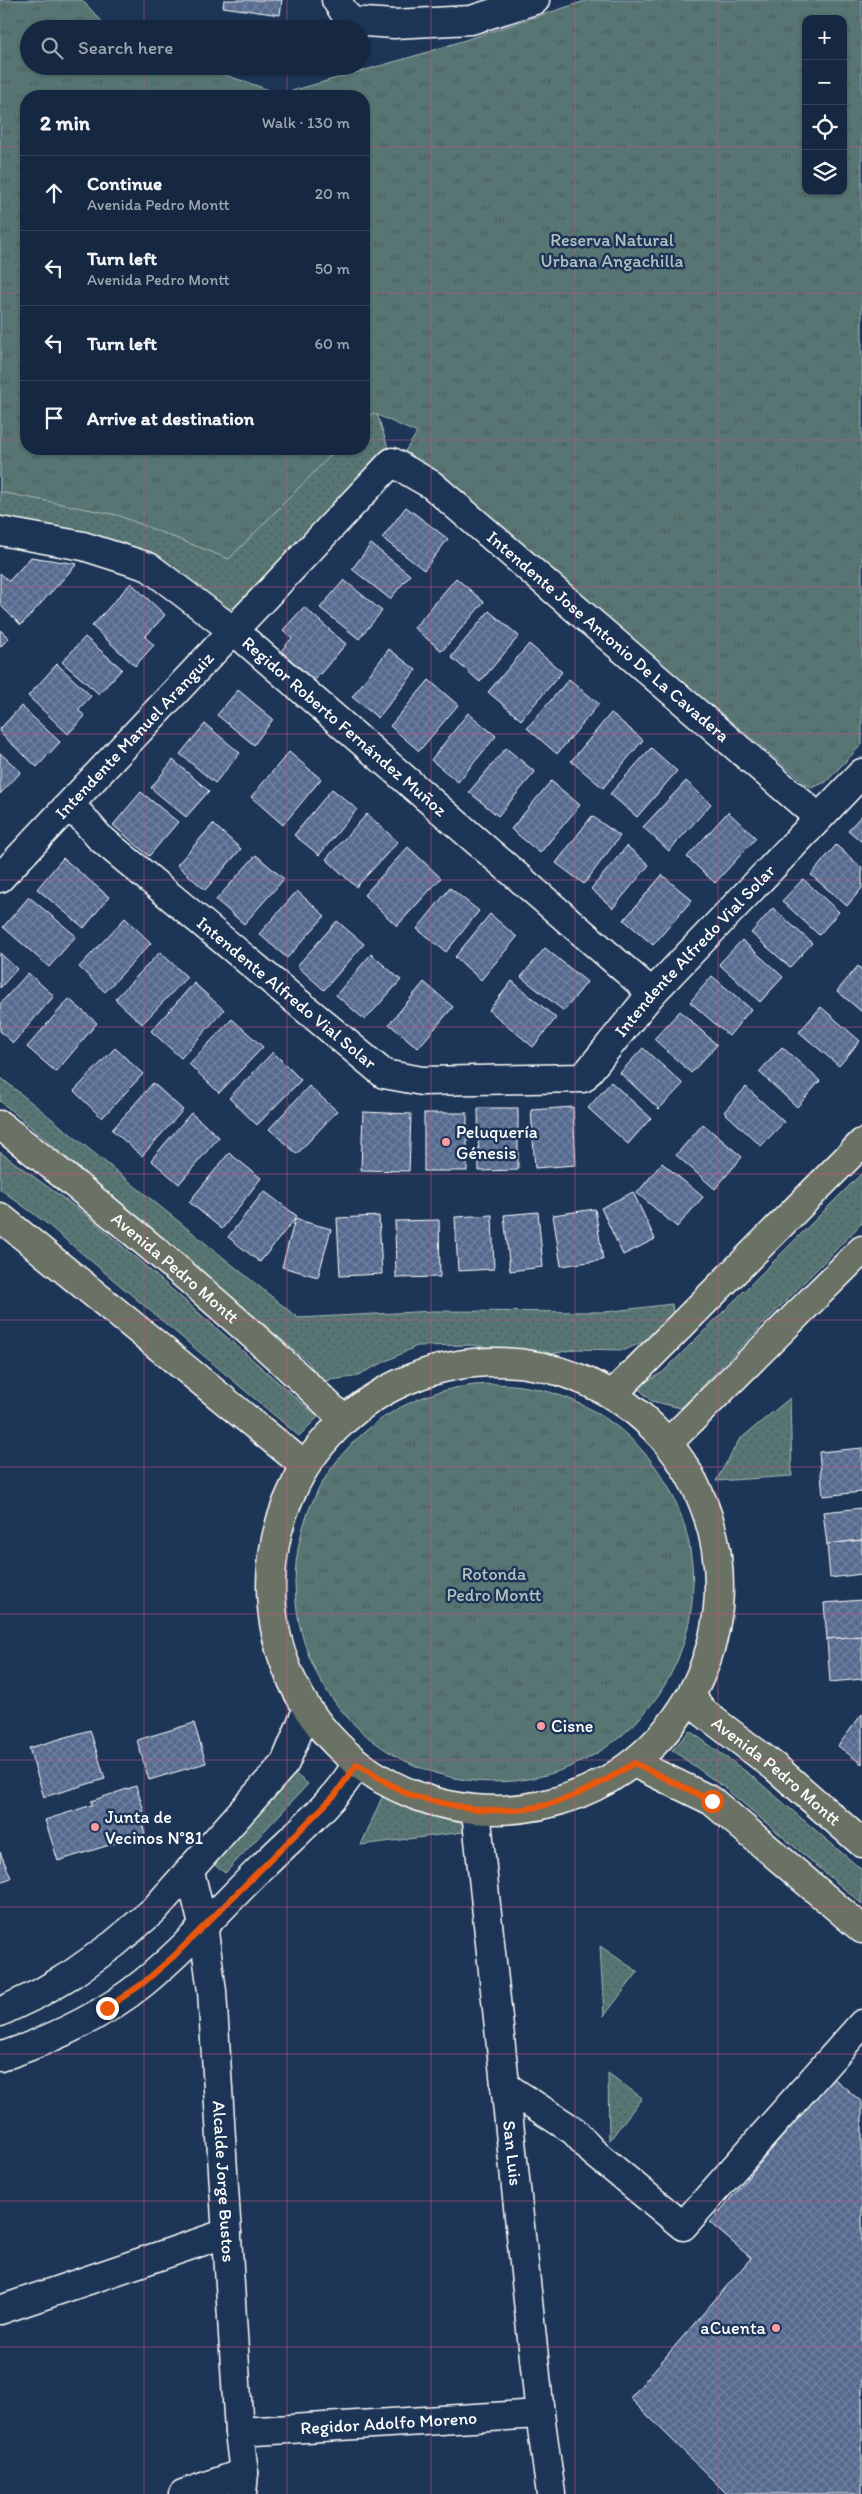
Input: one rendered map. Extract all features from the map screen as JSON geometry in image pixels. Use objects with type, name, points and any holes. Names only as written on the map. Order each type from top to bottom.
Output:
[{"type":"main road","name":"Avenida Pedro Montt","points":[[0,1126],[96,1200],[299,1376],[344,1420]]},
{"type":"main road","points":[[613,1394],[862,1143]]},
{"type":"main road","points":[[0,1217],[305,1466]]},
{"type":"main road","points":[[669,1442],[862,1250]]},
{"type":"main road","points":[[504,1361],[560,1370],[613,1394],[637,1411],[669,1442],[707,1509],[720,1572],[715,1636],[691,1696],[666,1732],[634,1763],[598,1786],[560,1802],[518,1810],[476,1810],[413,1796],[357,1764],[307,1710],[287,1672],[274,1631],[270,1588],[274,1546],[286,1504],[305,1466],[344,1420],[391,1387],[446,1367],[504,1361]]},
{"type":"main road","name":"Avenida Pedro Montt","points":[[691,1696],[704,1713],[775,1767],[862,1843]]},
{"type":"main road","points":[[634,1763],[712,1801],[862,1929]]},
{"type":"street","points":[[343,10],[394,24],[471,20],[535,0]]},
{"type":"street","name":"Intendente Manuel Aranguiz","points":[[0,878],[392,462]]},
{"type":"street","name":"Intendente Jose Antonio De La Cavadera","points":[[392,462],[432,485],[819,818]]},
{"type":"street","name":"Regidor Roberto Fernández Muñoz","points":[[0,530],[84,546],[149,567],[233,631],[652,993]]},
{"type":"street","name":"Intendente Alfredo Vial Solar","points":[[65,808],[80,816],[100,838],[384,1074],[422,1081],[583,1078],[652,993],[862,773]]},
{"type":"street","points":[[0,2012],[38,1994],[72,1974],[114,1944],[154,1910],[190,1872],[285,1763],[307,1710]]},
{"type":"street","points":[[0,2057],[36,2045],[107,2008],[142,1984],[174,1956],[335,1795],[357,1764]]},
{"type":"street","name":"San Luis","points":[[476,1810],[540,2414],[551,2494]]},
{"type":"street","name":"Alcalde Jorge Bustos","points":[[190,1872],[204,1925],[212,1991],[243,2483]]},
{"type":"street","points":[[505,2086],[574,2131],[592,2151],[683,2226],[862,2025]]},
{"type":"street","points":[[0,2310],[227,2233]]},
{"type":"street","name":"Regidor Adolfo Moreno","points":[[239,2432],[540,2414]]},
{"type":"street","points":[[183,2494],[243,2483]]},
{"type":"green space","name":"Reserva Natural Urbana Angachilla","points":[[0,0],[82,0],[101,20],[20,20],[20,75],[225,75],[269,90],[20,90],[20,455],[331,455],[229,559],[117,515],[0,492]]},
{"type":"green space","name":"Reserva Natural Urbana Angachilla","points":[[588,0],[862,0],[862,744],[826,782],[811,788],[405,451],[417,433],[373,413],[370,416],[370,90],[295,90],[348,75],[370,75],[370,69],[425,53]]},
{"type":"green space","points":[[0,393],[20,436],[20,455],[370,455],[370,396],[390,454],[242,607],[217,609],[0,516]]},
{"type":"green space","points":[[0,1077],[298,1318],[434,1311],[605,1312],[672,1304],[673,1317],[646,1341],[624,1350],[576,1349],[547,1355],[472,1345],[417,1346],[354,1377],[321,1381],[308,1362],[0,1101]]},
{"type":"green space","points":[[0,1152],[89,1217],[318,1417],[299,1436],[46,1223],[0,1189]]},
{"type":"green space","points":[[862,1173],[862,1223],[681,1408],[651,1401],[637,1387],[663,1372]]},
{"type":"green space","name":"Rotonda Pedro Montt","points":[[494,1384],[533,1387],[570,1399],[605,1417],[635,1442],[660,1472],[678,1507],[690,1544],[693,1583],[690,1622],[678,1659],[660,1694],[635,1724],[605,1749],[570,1767],[533,1779],[494,1782],[455,1779],[418,1767],[383,1749],[353,1724],[328,1694],[310,1659],[298,1622],[295,1583],[298,1544],[310,1507],[328,1472],[353,1442],[383,1417],[418,1399],[455,1387]]},
{"type":"green space","points":[[790,1398],[792,1476],[716,1481],[739,1440]]},
{"type":"green space","points":[[690,1731],[752,1776],[862,1870],[862,1904],[725,1788],[672,1750]]},
{"type":"green space","points":[[295,1774],[308,1784],[225,1873],[212,1863]]},
{"type":"green space","points":[[405,1793],[452,1807],[471,1831],[361,1845],[383,1795]]},
{"type":"green space","points":[[600,1946],[638,1972],[604,2016]]},
{"type":"green space","points":[[608,2073],[642,2098],[609,2141]]},
{"type":"building","points":[[224,0],[282,0],[280,15],[223,7]]},
{"type":"building","points":[[406,507],[448,539],[424,570],[382,538]]},
{"type":"building","points":[[371,544],[410,575],[390,599],[352,569]]},
{"type":"building","points":[[31,557],[77,564],[21,625],[0,605],[0,573],[9,581]]},
{"type":"building","points":[[456,578],[484,602],[442,651],[414,628]]},
{"type":"building","points":[[344,580],[382,611],[359,639],[320,608]]},
{"type":"building","points":[[131,583],[165,615],[145,637],[154,645],[135,666],[92,626]]},
{"type":"building","points":[[304,607],[346,644],[314,681],[281,651],[292,638],[283,630]]},
{"type":"building","points":[[489,611],[519,636],[480,682],[451,657]]},
{"type":"building","points":[[0,630],[9,638],[0,647]]},
{"type":"building","points":[[85,637],[122,669],[99,694],[62,662]]},
{"type":"building","points":[[529,644],[562,672],[521,720],[488,692]]},
{"type":"building","points":[[389,649],[416,670],[378,718],[352,697]]},
{"type":"building","points":[[57,664],[91,696],[78,710],[85,716],[68,734],[28,696]]},
{"type":"building","points":[[569,679],[599,704],[557,754],[527,728]]},
{"type":"building","points":[[429,680],[458,705],[419,751],[390,726]]},
{"type":"building","points":[[238,690],[273,719],[254,745],[217,715]]},
{"type":"building","points":[[21,706],[60,742],[37,767],[0,733],[0,729]]},
{"type":"building","points":[[468,713],[496,736],[458,782],[431,760]]},
{"type":"building","points":[[611,713],[643,740],[603,788],[571,761]]},
{"type":"building","points":[[205,724],[240,753],[215,783],[180,754]]},
{"type":"building","points":[[506,748],[535,772],[498,816],[469,792]]},
{"type":"building","points":[[651,748],[677,771],[637,817],[610,794]]},
{"type":"building","points":[[289,752],[321,779],[283,825],[251,797]]},
{"type":"building","points":[[0,753],[21,772],[0,794]]},
{"type":"building","points":[[173,760],[209,791],[186,817],[151,788]]},
{"type":"building","points":[[551,781],[580,805],[540,853],[511,829]]},
{"type":"building","points":[[686,781],[711,804],[669,851],[643,827]]},
{"type":"building","points":[[332,789],[357,809],[319,855],[294,835]]},
{"type":"building","points":[[141,792],[178,822],[149,856],[113,825]]},
{"type":"building","points":[[728,812],[756,838],[715,883],[687,857]]},
{"type":"building","points":[[367,814],[398,842],[356,887],[326,859]]},
{"type":"building","points":[[862,815],[862,842],[848,830]]},
{"type":"building","points":[[592,816],[620,836],[584,884],[556,863]]},
{"type":"building","points":[[213,824],[241,849],[205,890],[177,865]]},
{"type":"building","points":[[836,845],[862,868],[862,888],[847,906],[811,875]]},
{"type":"building","points":[[627,846],[649,865],[613,908],[591,889]]},
{"type":"building","points":[[408,847],[441,878],[397,926],[364,895]]},
{"type":"building","points":[[256,855],[284,879],[244,924],[216,900]]},
{"type":"building","points":[[63,858],[109,897],[84,928],[37,889]]},
{"type":"building","points":[[662,875],[692,900],[653,945],[624,920]]},
{"type":"building","points":[[803,879],[839,912],[819,935],[782,901]]},
{"type":"building","points":[[450,888],[479,911],[446,952],[417,929]]},
{"type":"building","points":[[297,891],[325,916],[287,958],[259,934]]},
{"type":"building","points":[[29,897],[76,936],[49,967],[3,927]]},
{"type":"building","points":[[773,908],[812,943],[790,967],[751,933]]},
{"type":"building","points":[[490,914],[517,937],[481,980],[455,957]]},
{"type":"building","points":[[125,918],[151,943],[105,992],[79,967]]},
{"type":"building","points":[[337,921],[364,944],[324,990],[297,966]]},
{"type":"building","points":[[742,940],[783,977],[760,1002],[719,964]]},
{"type":"building","points":[[545,948],[587,982],[564,1011],[521,977]]},
{"type":"building","points":[[160,952],[187,977],[142,1024],[115,999]]},
{"type":"building","points":[[0,953],[17,969],[0,988]]},
{"type":"building","points":[[371,954],[401,980],[365,1020],[336,995]]},
{"type":"building","points":[[858,966],[862,970],[862,1012],[837,991]]},
{"type":"building","points":[[28,973],[54,996],[13,1043],[0,1031],[0,1004]]},
{"type":"building","points":[[712,976],[751,1009],[729,1036],[690,1002]]},
{"type":"building","points":[[512,981],[556,1018],[533,1047],[489,1010]]},
{"type":"building","points":[[424,982],[453,1007],[418,1048],[389,1024]]},
{"type":"building","points":[[194,983],[224,1010],[181,1058],[151,1031]]},
{"type":"building","points":[[69,999],[97,1023],[56,1072],[27,1047]]},
{"type":"building","points":[[821,1007],[860,1041],[839,1066],[799,1032]]},
{"type":"building","points":[[680,1011],[717,1045],[691,1073],[654,1039]]},
{"type":"building","points":[[232,1019],[263,1047],[219,1093],[189,1064]]},
{"type":"building","points":[[782,1047],[820,1081],[797,1107],[759,1072]]},
{"type":"building","points":[[115,1048],[143,1074],[102,1118],[74,1091]]},
{"type":"building","points":[[643,1048],[683,1084],[659,1109],[620,1073]]},
{"type":"building","points":[[273,1052],[301,1080],[257,1125],[229,1098]]},
{"type":"building","points":[[611,1082],[651,1118],[628,1144],[588,1108]]},
{"type":"building","points":[[153,1083],[183,1110],[142,1156],[112,1130]]},
{"type":"building","points":[[309,1086],[337,1111],[297,1154],[269,1129]]},
{"type":"building","points":[[746,1087],[784,1122],[761,1146],[724,1112]]},
{"type":"building","points":[[573,1107],[576,1165],[535,1168],[531,1110]]},
{"type":"building","points":[[478,1108],[518,1108],[518,1170],[479,1171]]},
{"type":"building","points":[[363,1112],[411,1114],[409,1171],[361,1170]]},
{"type":"building","points":[[191,1113],[219,1137],[179,1184],[151,1160]]},
{"type":"building","name":"Peluquería Génesis","points":[[424,1113],[467,1113],[467,1171],[424,1171]]},
{"type":"building","points":[[703,1124],[742,1157],[715,1189],[676,1155]]},
{"type":"building","points":[[229,1153],[261,1178],[222,1229],[189,1202]]},
{"type":"building","points":[[662,1163],[703,1197],[677,1227],[637,1193]]},
{"type":"building","points":[[264,1191],[297,1216],[260,1262],[228,1237]]},
{"type":"building","points":[[633,1192],[655,1239],[623,1255],[601,1208]]},
{"type":"building","points":[[595,1209],[603,1260],[561,1266],[553,1215]]},
{"type":"building","points":[[538,1212],[543,1267],[510,1271],[504,1215]]},
{"type":"building","points":[[492,1215],[494,1269],[458,1271],[455,1217]]},
{"type":"building","points":[[379,1216],[382,1274],[340,1276],[337,1218]]},
{"type":"building","points":[[295,1219],[331,1229],[318,1277],[282,1267]]},
{"type":"building","points":[[439,1220],[440,1277],[396,1278],[395,1221]]},
{"type":"building","points":[[862,1448],[862,1492],[823,1496],[819,1452]]},
{"type":"building","points":[[862,1508],[862,1540],[827,1544],[823,1512]]},
{"type":"building","points":[[862,1540],[862,1574],[830,1578],[827,1544]]},
{"type":"building","points":[[862,1600],[862,1636],[827,1639],[824,1603]]},
{"type":"building","points":[[862,1636],[862,1679],[830,1682],[827,1639]]},
{"type":"building","points":[[862,1714],[862,1764],[838,1746]]},
{"type":"building","points":[[194,1723],[206,1763],[149,1780],[137,1740]]},
{"type":"building","points":[[90,1730],[105,1779],[44,1797],[29,1748]]},
{"type":"building","name":"Junta de Vecinos N°81","points":[[136,1786],[144,1811],[139,1812],[145,1834],[58,1861],[45,1820],[92,1805],[91,1801]]},
{"type":"building","points":[[0,1852],[11,1878],[0,1882]]},
{"type":"building","name":"aCuenta","points":[[832,2077],[862,2102],[862,2494],[727,2494],[630,2398],[751,2258],[710,2223]]},
{"type":"place","name":"Peluquería Génesis","points":[[446,1142]]},
{"type":"place","name":"Cisne","points":[[541,1726]]},
{"type":"place","name":"Junta de Vecinos N°81","points":[[95,1827]]},
{"type":"place","name":"aCuenta","points":[[776,2328]]},
{"type":"route","points":[[107,2008],[142,1984],[174,1956],[335,1795],[357,1764],[413,1796],[476,1810],[518,1810],[560,1802],[598,1786],[634,1763],[712,1801]]}]
